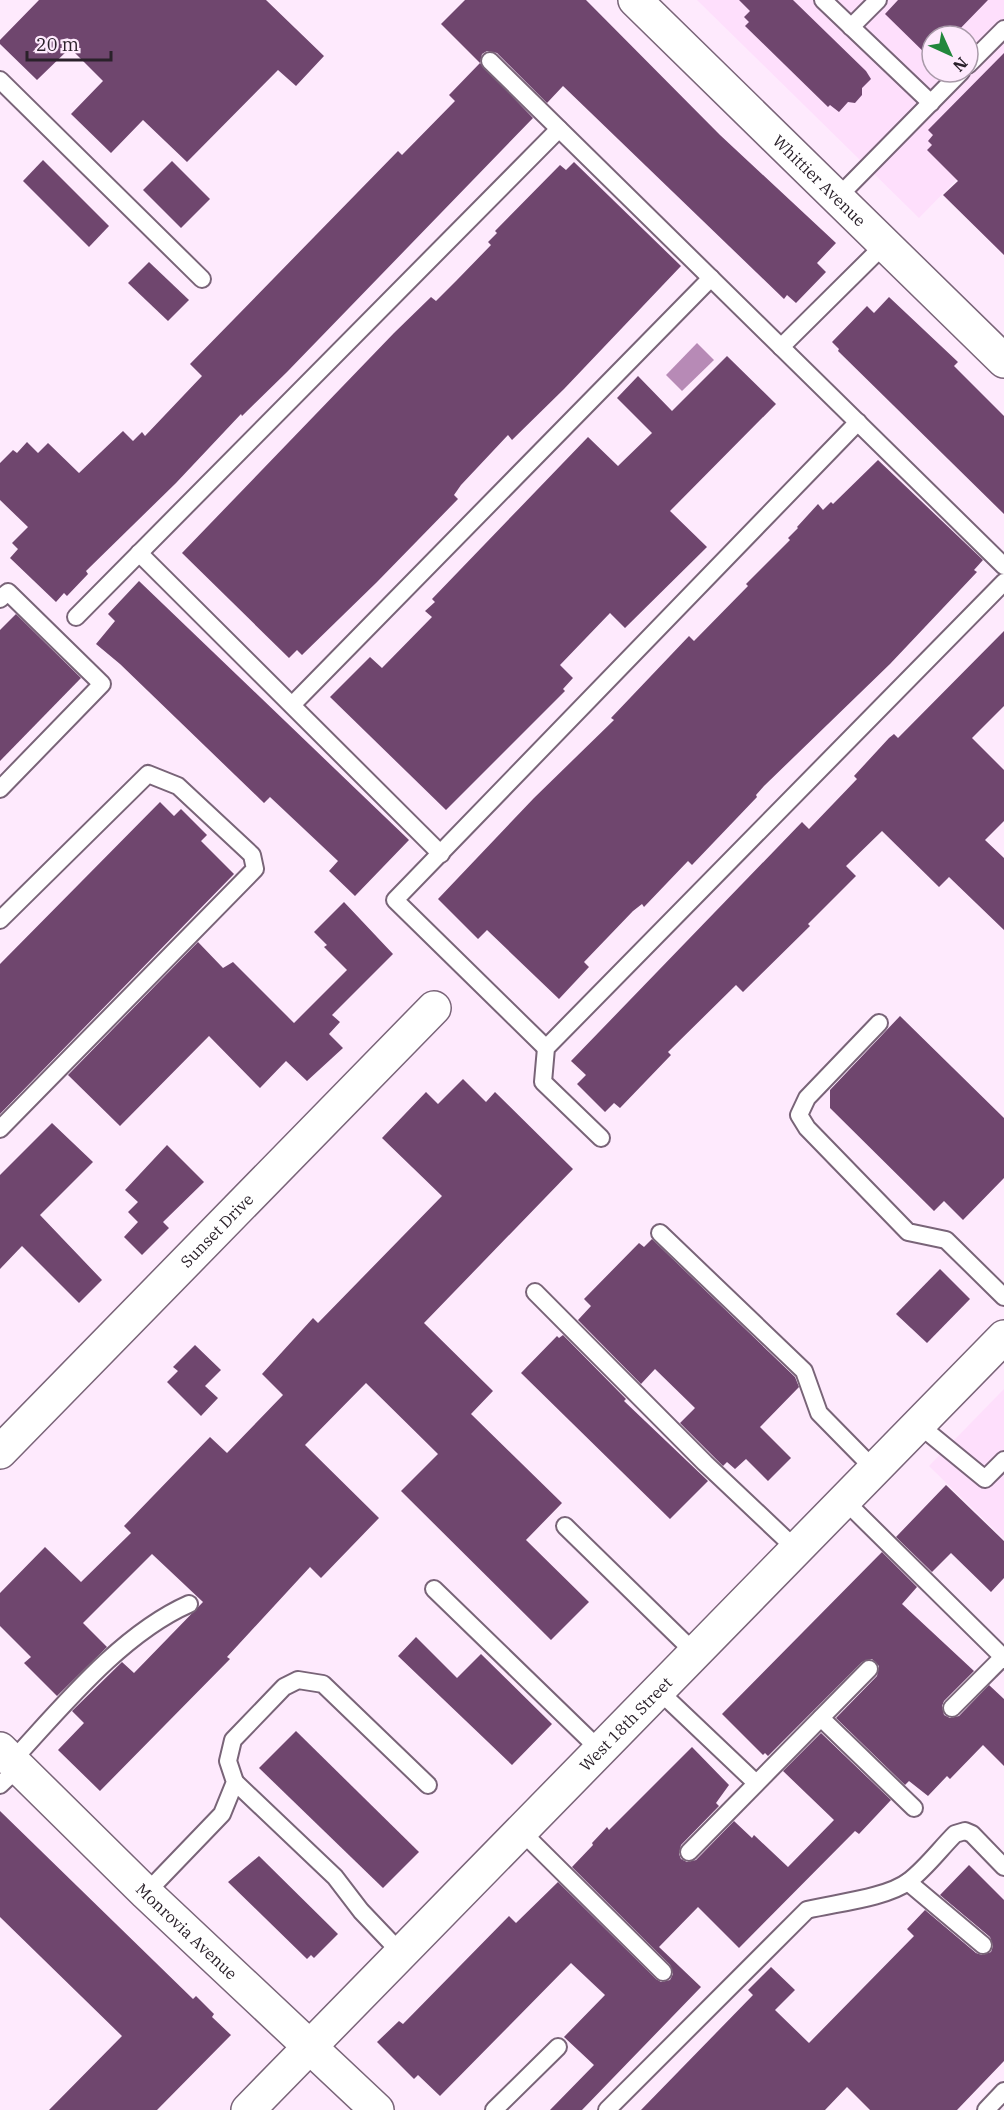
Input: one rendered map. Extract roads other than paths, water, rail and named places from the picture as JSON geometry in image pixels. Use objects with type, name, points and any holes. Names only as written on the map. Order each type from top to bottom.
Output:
[{"type":"street","name":"Whittier Avenue","points":[[635,0],[1004,361]]},
{"type":"street","name":"Sunset Drive","points":[[0,1452],[434,1008]]},
{"type":"street","name":"West 18th Street","points":[[248,2110],[1004,1337]]},
{"type":"street","name":"Monrovia Avenue","points":[[8,1766],[311,2046],[377,2110]]},
{"type":"lane","points":[[823,0],[931,103]]},
{"type":"lane","points":[[851,27],[878,0]]},
{"type":"lane","points":[[980,53],[1004,29]]},
{"type":"lane","points":[[490,61],[1004,566]]},
{"type":"lane","points":[[0,80],[202,279]]},
{"type":"lane","points":[[838,197],[949,84]]},
{"type":"lane","points":[[76,616],[559,129]]},
{"type":"lane","points":[[781,347],[885,244]]},
{"type":"lane","points":[[292,705],[711,278]]},
{"type":"lane","points":[[546,1048],[395,900],[858,422]]},
{"type":"lane","points":[[139,553],[441,854]]},
{"type":"lane","points":[[601,1138],[543,1082],[546,1048],[1004,582]]},
{"type":"lane","points":[[0,599],[8,592],[102,684],[0,789]]},
{"type":"lane","points":[[0,920],[148,774],[178,786],[252,855],[255,868],[0,1129]]},
{"type":"lane","points":[[879,1023],[807,1098],[799,1115],[807,1128],[908,1232],[946,1240],[1004,1297]]},
{"type":"lane","points":[[660,1233],[804,1371],[819,1413],[874,1469]]},
{"type":"lane","points":[[535,1292],[697,1456],[796,1550]]},
{"type":"lane","points":[[918,1424],[986,1479],[1004,1460]]},
{"type":"lane","points":[[844,1500],[1003,1657],[952,1708]]},
{"type":"lane","points":[[565,1526],[695,1653]]},
{"type":"lane","points":[[434,1589],[600,1750]]},
{"type":"lane","points":[[8,1766],[111,1659],[156,1621],[189,1604]]},
{"type":"lane","points":[[689,1852],[869,1669]]},
{"type":"lane","points":[[401,1953],[361,1911],[335,1877],[235,1782],[228,1761],[234,1740],[284,1687],[298,1680],[323,1684],[428,1785]]},
{"type":"lane","points":[[658,1690],[756,1783]]},
{"type":"lane","points":[[821,1718],[914,1808]]},
{"type":"lane","points":[[146,1893],[222,1814],[235,1782]]},
{"type":"lane","points":[[521,1831],[663,1972]]},
{"type":"lane","points":[[607,2110],[807,1910],[849,1899],[867,1898],[908,1882],[955,1834],[964,1831],[972,1834],[1004,1867]]},
{"type":"lane","points":[[908,1882],[982,1945]]},
{"type":"lane","points":[[494,2110],[558,2047]]},
{"type":"lane","points":[[986,2110],[1004,2091]]}]
